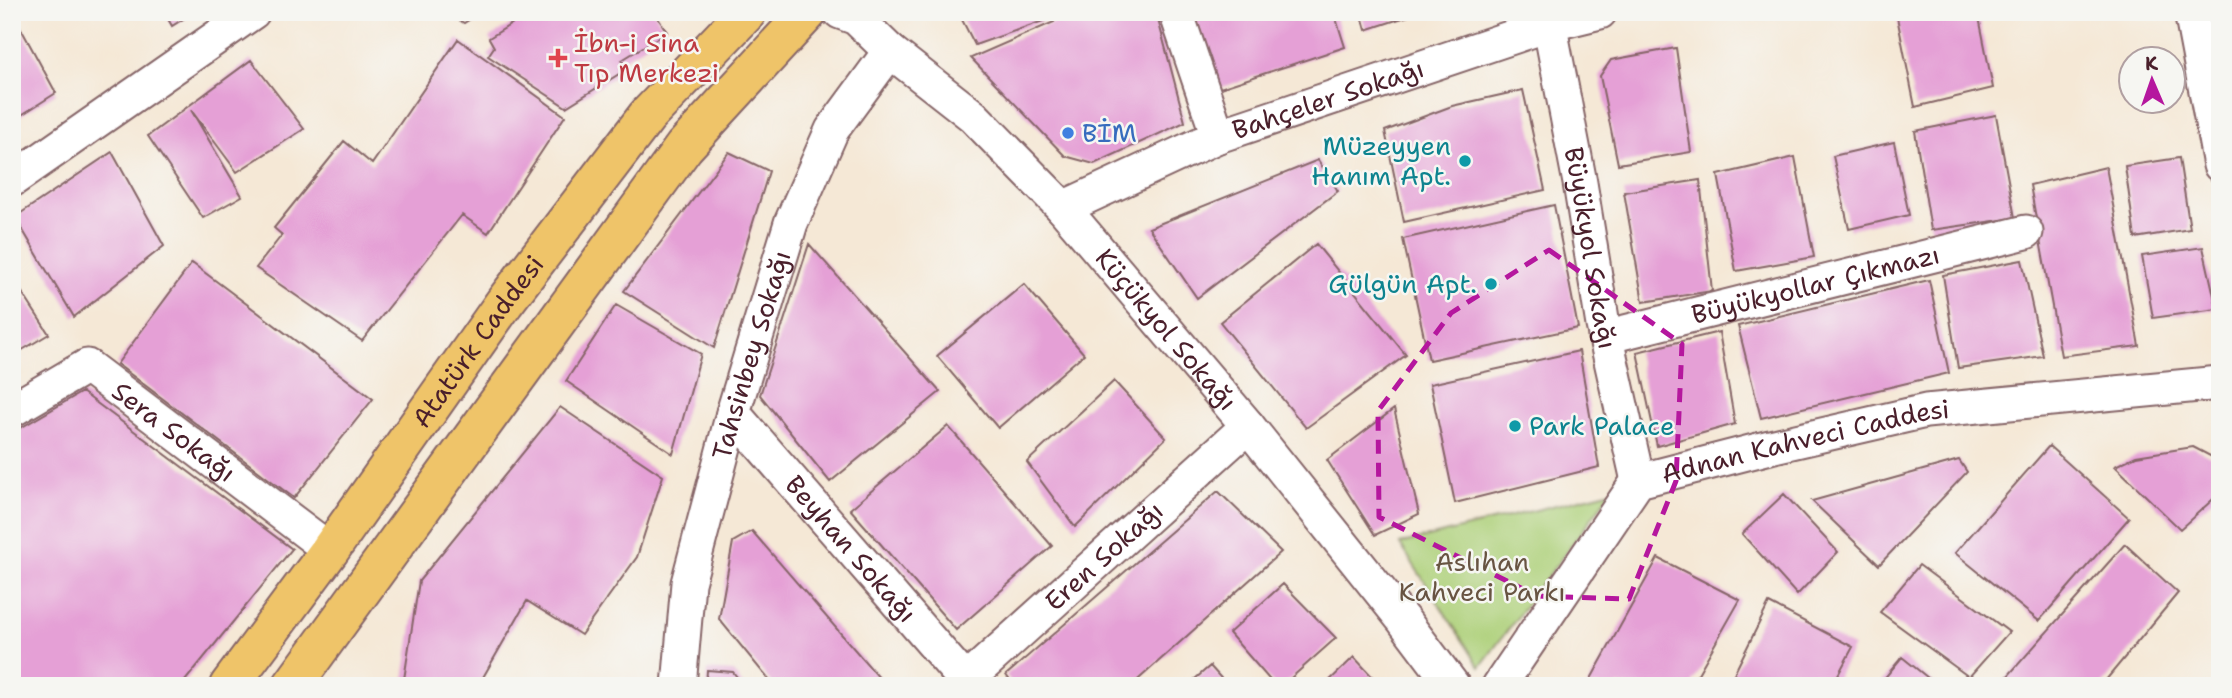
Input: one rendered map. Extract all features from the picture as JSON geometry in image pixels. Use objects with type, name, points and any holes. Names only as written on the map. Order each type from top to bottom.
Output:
[{"type":"main road","name":"Atatürk Caddesi","points":[[229,686],[331,550],[504,303],[647,116],[747,12]]},
{"type":"main road","name":"Atatürk Caddesi","points":[[300,683],[684,147],[808,12]]},
{"type":"street","points":[[12,180],[253,12]]},
{"type":"street","name":"Küçükyol Sokağı","points":[[841,12],[856,18],[890,51],[972,116],[1063,208],[1248,426],[1396,610],[1453,686]]},
{"type":"street","points":[[1176,12],[1218,136]]},
{"type":"street","name":"Bahçeler Sokağı","points":[[1063,208],[1218,136],[1549,18],[1600,12]]},
{"type":"street","points":[[2191,12],[2220,165]]},
{"type":"street","name":"Büyükyol Sokağı","points":[[1549,18],[1605,337],[1638,481]]},
{"type":"street","name":"Tahsinbey Sokağı","points":[[679,686],[688,583],[733,413],[796,211],[832,130],[890,51]]},
{"type":"street","name":"Büyükyollar Çıkmazı","points":[[1605,337],[2026,232]]},
{"type":"street","name":"Sera Sokağı","points":[[12,410],[87,366],[331,550]]},
{"type":"street","name":"Adnan Kahveci Caddesi","points":[[1499,686],[1638,481],[1926,411],[2220,383]]},
{"type":"street","name":"Beyhan Sokağı","points":[[733,413],[965,684]]},
{"type":"street","name":"Eren Sokağı","points":[[965,684],[1248,426]]},
{"type":"highlighted area","points":[[1549,250],[1682,344],[1676,481],[1629,599],[1537,596],[1379,517],[1378,411],[1451,313]]},
{"type":"green space","name":"Aslıhan Kahveci Parkı","points":[[1612,491],[1480,667],[1400,544]]},
{"type":"building","points":[[12,12],[56,93],[12,121]]},
{"type":"building","points":[[164,12],[194,12],[172,26]]},
{"type":"building","points":[[446,12],[481,12],[464,23]]},
{"type":"building","name":"İbn-i Sina Tıp Merkezi","points":[[531,12],[654,12],[667,32],[622,60],[627,69],[566,107],[488,56],[494,47],[489,38]]},
{"type":"building","points":[[958,12],[1041,12],[1046,20],[975,45]]},
{"type":"building","points":[[1049,12],[1073,12],[1064,17],[1076,12],[1156,12],[1185,122],[1094,164],[1065,156],[971,58],[1054,22]]},
{"type":"building","points":[[1193,12],[1334,12],[1345,47],[1217,89]]},
{"type":"building","points":[[1361,12],[1418,12],[1418,13],[1366,30]]},
{"type":"building","points":[[1896,12],[1978,12],[1993,88],[1915,107]]},
{"type":"building","points":[[458,39],[565,116],[488,233],[462,215],[362,341],[256,268],[282,235],[274,228],[344,141],[372,164]]},
{"type":"building","points":[[1676,48],[1691,152],[1618,164],[1600,76],[1611,60]]},
{"type":"building","points":[[251,60],[304,129],[237,172],[191,110],[242,196],[203,218],[148,136]]},
{"type":"building","name":"Müzeyyen Hanım Apt.","points":[[1523,90],[1545,190],[1404,222],[1385,131],[1452,106]]},
{"type":"building","points":[[1996,115],[2015,218],[1931,230],[1915,131]]},
{"type":"building","points":[[1894,142],[1909,215],[1849,229],[1833,156]]},
{"type":"building","points":[[112,152],[164,246],[74,317],[15,217]]},
{"type":"building","points":[[729,152],[769,171],[714,348],[624,291]]},
{"type":"building","points":[[1795,157],[1814,257],[1736,271],[1718,175]]},
{"type":"building","points":[[2179,158],[2190,229],[2135,238],[2125,166]]},
{"type":"building","points":[[1318,160],[1338,191],[1197,298],[1149,228]]},
{"type":"building","points":[[2106,167],[2139,346],[2061,356],[2030,185]]},
{"type":"building","points":[[1700,180],[1712,291],[1643,302],[1624,192]]},
{"type":"building","name":"Gülgün Apt.","points":[[1554,205],[1578,328],[1429,360],[1403,239]]},
{"type":"building","points":[[809,244],[940,392],[830,482],[760,395]]},
{"type":"building","points":[[1316,244],[1406,355],[1306,428],[1220,322]]},
{"type":"building","points":[[2203,247],[2217,309],[2153,318],[2142,256]]},
{"type":"building","points":[[2022,260],[2043,356],[1958,368],[1943,275]]},
{"type":"building","points":[[192,263],[373,399],[294,498],[117,364]]},
{"type":"building","points":[[12,277],[49,334],[12,356]]},
{"type":"building","points":[[1929,280],[1949,373],[1761,418],[1738,326]]},
{"type":"building","points":[[1024,284],[1084,354],[998,428],[937,356]]},
{"type":"building","points":[[616,305],[701,354],[673,454],[566,381]]},
{"type":"building","points":[[1719,332],[1735,424],[1657,446],[1637,352]]},
{"type":"building","name":"Park Palace","points":[[1579,351],[1599,467],[1455,503],[1430,384]]},
{"type":"building","points":[[1114,381],[1166,438],[1075,527],[1027,462]]},
{"type":"building","points":[[82,392],[292,549],[181,686],[12,686],[12,433]]},
{"type":"building","points":[[560,407],[663,476],[637,557],[581,635],[527,601],[478,686],[403,686],[419,581]]},
{"type":"building","points":[[1394,409],[1419,514],[1375,535],[1327,460]]},
{"type":"building","points":[[948,426],[1052,546],[956,630],[850,509]]},
{"type":"building","points":[[2049,446],[2129,518],[2039,621],[1955,553]]},
{"type":"building","points":[[2193,447],[2220,461],[2220,493],[2180,529],[2115,466],[2136,456]]},
{"type":"building","points":[[1959,460],[1967,472],[1879,565],[1812,501]]},
{"type":"building","points":[[1218,491],[1281,552],[1131,686],[1014,686],[1006,675]]},
{"type":"building","points":[[1784,494],[1838,552],[1797,595],[1742,534]]},
{"type":"building","points":[[752,531],[881,680],[875,686],[774,686],[719,619],[733,542]]},
{"type":"building","points":[[2125,544],[2178,593],[2101,686],[1999,686]]},
{"type":"building","points":[[1658,558],[1740,600],[1691,686],[1587,686]]},
{"type":"building","points":[[1919,565],[2009,632],[1969,677],[1880,612]]},
{"type":"building","points":[[1283,584],[1336,638],[1282,686],[1275,686],[1229,633]]},
{"type":"building","points":[[1769,603],[1853,647],[1832,686],[1735,686],[1731,680]]},
{"type":"building","points":[[1354,657],[1381,686],[1324,686]]},
{"type":"building","points":[[1902,657],[1938,686],[1878,686]]},
{"type":"building","points":[[1210,666],[1228,686],[1187,686]]},
{"type":"building","points":[[707,670],[733,672],[744,686],[706,686]]},
{"type":"place","name":"İbn-i Sina Tıp Merkezi","points":[[558,58]]},
{"type":"place","name":"BİM","points":[[1068,133]]},
{"type":"place","name":"Müzeyyen Hanım Apt.","points":[[1465,161]]},
{"type":"place","name":"Gülgün Apt.","points":[[1491,284]]},
{"type":"place","name":"Park Palace","points":[[1515,426]]}]
